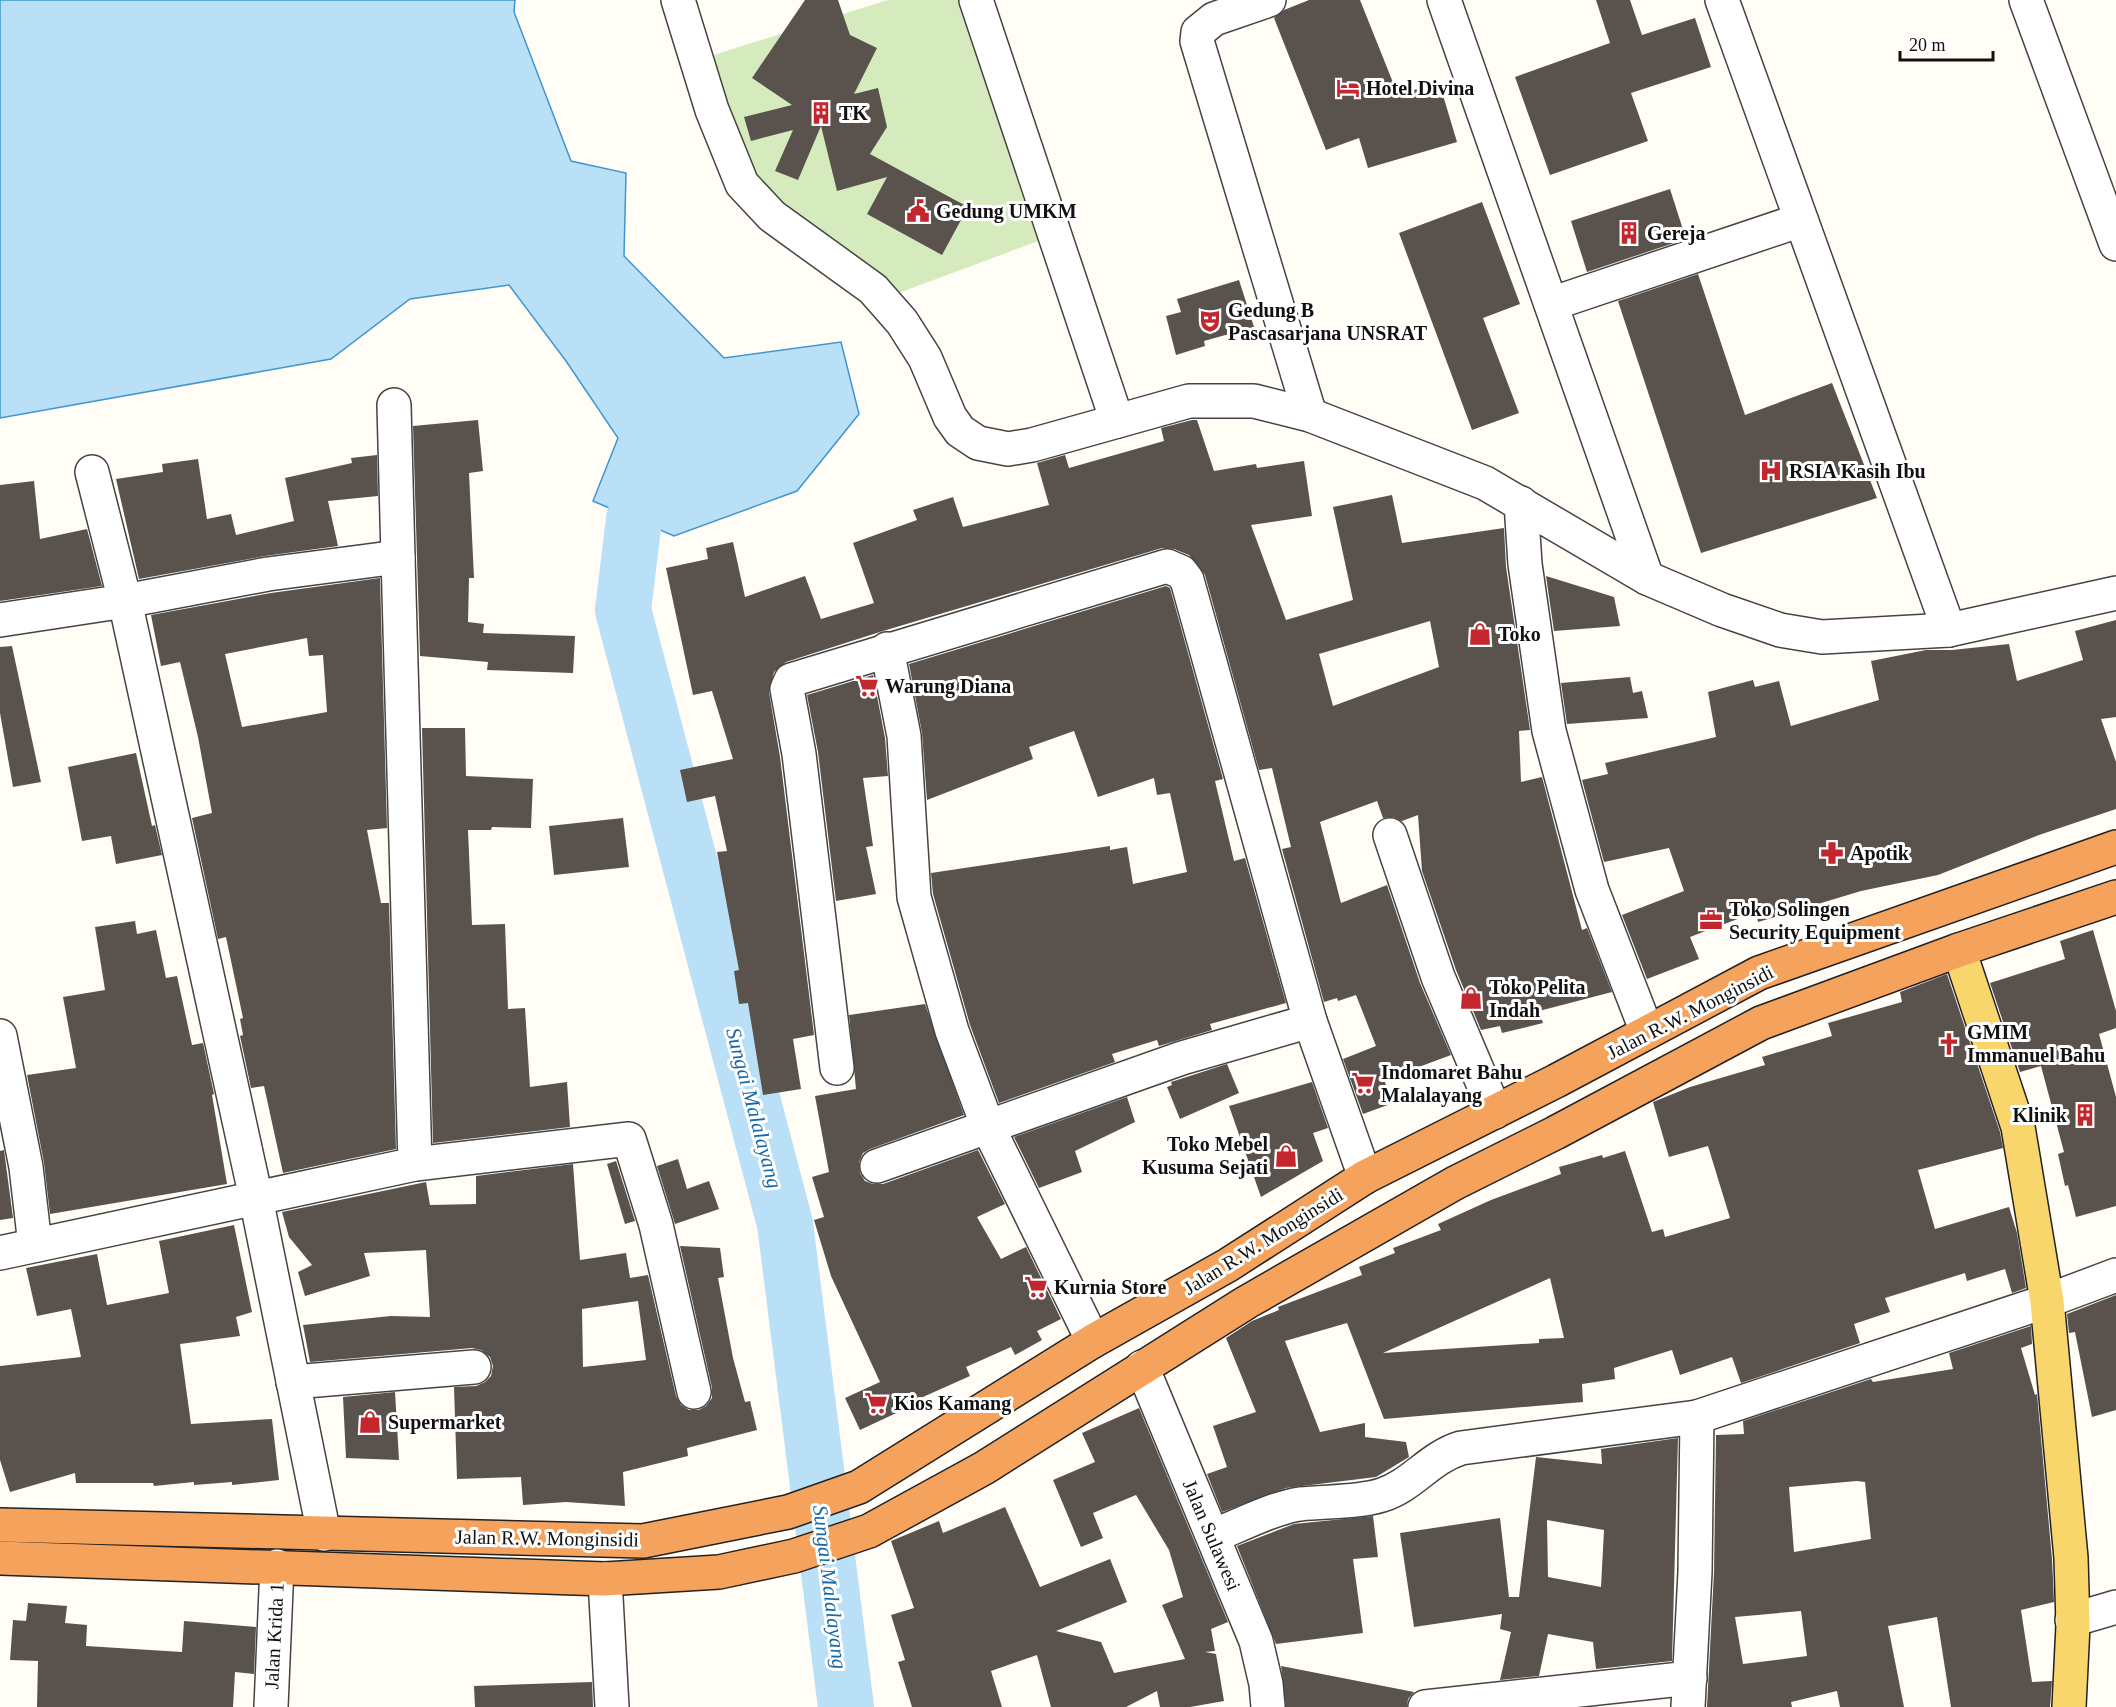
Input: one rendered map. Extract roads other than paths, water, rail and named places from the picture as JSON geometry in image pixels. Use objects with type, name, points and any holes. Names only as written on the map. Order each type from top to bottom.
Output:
[{"type":"highway","name":"Jalan R.W. Monginsidi","points":[[0,1525],[643,1541],[788,1512],[859,1487],[1094,1341],[1228,1265],[1365,1178],[1759,973],[2116,847]]},
{"type":"highway","name":"Jalan R.W. Monginsidi","points":[[0,1558],[605,1579],[718,1572],[794,1556],[868,1531],[984,1468],[1142,1366],[1247,1302],[1455,1183],[1555,1133],[1761,1023],[1959,950],[2116,897]]},
{"type":"highway","points":[[1431,1144],[1455,1183]]},
{"type":"main road","points":[[1959,950],[2018,1127],[2047,1301],[2071,1558],[2072,1620],[2069,1707]]},
{"type":"street","points":[[678,0],[712,110],[742,184],[772,216],[873,289],[902,322],[925,358],[950,417],[960,431],[978,443],[1008,449],[1032,445],[1189,400],[1254,401],[1310,415],[1485,483],[1647,578],[1722,610],[1780,630],[1822,637],[1949,630],[2116,594]]},
{"type":"street","points":[[976,0],[1117,421]]},
{"type":"street","points":[[1269,0],[1214,19],[1198,32],[1197,41],[1310,415]]},
{"type":"street","points":[[1444,0],[1647,578]]},
{"type":"street","points":[[1722,0],[1949,630]]},
{"type":"street","points":[[2026,0],[2116,244]]},
{"type":"street","points":[[1551,304],[1802,220]]},
{"type":"street","points":[[393,405],[415,1164]]},
{"type":"street","points":[[92,472],[125,601],[256,1198],[324,1534]]},
{"type":"street","points":[[1521,503],[1525,564],[1549,731],[1592,890],[1647,1032]]},
{"type":"street","points":[[0,621],[125,601],[268,574],[398,557]]},
{"type":"street","points":[[837,1068],[799,754],[787,689],[791,680],[887,649],[1167,566],[1180,572],[1187,580],[1310,1021],[1365,1178]]},
{"type":"street","points":[[887,649],[904,736],[914,897],[952,1031],[988,1127],[1094,1341]]},
{"type":"street","points":[[1389,835],[1438,976],[1495,1112]]},
{"type":"street","points":[[877,1167],[1182,1058],[1310,1021]]},
{"type":"street","points":[[1,1050],[26,1167],[35,1245]]},
{"type":"street","points":[[0,1253],[415,1164],[629,1139],[656,1225],[694,1392]]},
{"type":"street","points":[[1213,1536],[1298,1504],[1382,1495],[1408,1483],[1442,1454],[1461,1448],[1697,1417],[2047,1301],[2116,1275]]},
{"type":"street","name":"Jalan Sulawesi","points":[[1142,1366],[1256,1641],[1266,1683],[1268,1707]]},
{"type":"street","points":[[293,1382],[474,1367]]},
{"type":"street","points":[[1425,1707],[1689,1693],[1695,1572],[1697,1417]]},
{"type":"street","name":"Jalan Krida 1","points":[[270,1707],[277,1566]]},
{"type":"street","points":[[605,1579],[612,1707]]},
{"type":"street","points":[[2072,1620],[2116,1607]]},
{"type":"water","points":[[0,0],[515,0],[514,12],[571,161],[626,173],[624,256],[724,358],[841,342],[859,414],[797,491],[674,536],[593,501],[618,438],[566,361],[509,285],[410,299],[331,359],[0,418]]},
{"type":"waterway","name":"Sungai Malalayang","points":[[634,519],[623,610],[785,1224],[846,1707]]},
{"type":"place","name":"Hotel Divina","points":[[1348,88]]},
{"type":"place","name":"TK","points":[[821,113]]},
{"type":"place","name":"Gedung UMKM","points":[[918,211]]},
{"type":"place","name":"Gereja","points":[[1629,233]]},
{"type":"place","name":"Gedung B Pascasarjana UNSRAT","points":[[1210,321]]},
{"type":"place","name":"RSIA Kasih Ibu","points":[[1771,471]]},
{"type":"place","name":"Toko","points":[[1480,634]]},
{"type":"place","name":"Warung Diana","points":[[867,686]]},
{"type":"place","name":"Apotik","points":[[1832,853]]},
{"type":"place","name":"Toko Solingen Security Equipment","points":[[1711,920]]},
{"type":"place","name":"Toko Pelita Indah","points":[[1471,998]]},
{"type":"place","name":"GMIM Immanuel Bahu","points":[[1949,1044]]},
{"type":"place","name":"Indomaret Bahu Malalayang","points":[[1363,1083]]},
{"type":"place","name":"Klinik","points":[[2085,1115]]},
{"type":"place","name":"Toko Mebel Kusuma Sejati","points":[[1286,1156]]},
{"type":"place","name":"Kurnia Store","points":[[1036,1287]]},
{"type":"place","name":"Kios Kamang","points":[[876,1403]]},
{"type":"place","name":"Supermarket","points":[[370,1422]]}]
